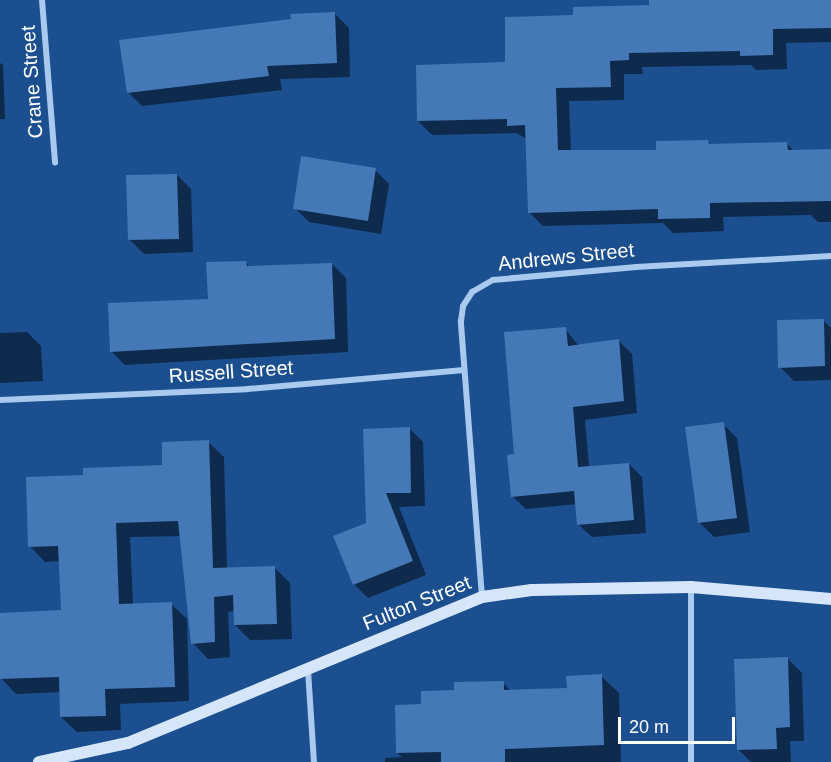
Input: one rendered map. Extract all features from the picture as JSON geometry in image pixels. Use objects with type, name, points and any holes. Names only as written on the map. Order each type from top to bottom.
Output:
[{"type":"street","name":"Crane Street","points":[[42,0],[55,162]]},
{"type":"street","name":"Andrews Street","points":[[482,597],[461,314],[472,292],[485,283],[636,267],[831,256]]},
{"type":"street","name":"Russell Street","points":[[0,399],[247,389],[464,370]]},
{"type":"street","name":"Fulton Street","points":[[39,762],[128,743],[308,670],[401,628],[482,597],[532,590],[691,587],[831,599]]},
{"type":"street","points":[[691,587],[691,762]]},
{"type":"street","points":[[308,670],[314,762]]},
{"type":"building","points":[[649,0],[831,0],[831,28],[773,29],[773,55],[740,56],[740,51],[629,53],[629,60],[610,61],[611,87],[556,88],[558,150],[656,150],[656,141],[708,140],[709,144],[787,142],[788,150],[831,149],[831,201],[710,203],[710,218],[658,219],[658,209],[528,213],[525,125],[507,126],[507,119],[417,121],[416,65],[505,62],[505,17],[573,15],[573,7],[649,5]]},
{"type":"building","points":[[335,12],[337,63],[267,66],[269,76],[127,93],[119,40],[291,19],[290,14]]},
{"type":"building","points":[[301,156],[376,168],[368,221],[293,209]]},
{"type":"building","points":[[177,174],[179,239],[128,240],[126,175]]},
{"type":"building","points":[[246,261],[247,266],[332,263],[335,339],[110,352],[108,303],[208,299],[206,262]]},
{"type":"building","points":[[824,319],[825,366],[778,368],[777,320]]},
{"type":"building","points":[[566,327],[568,346],[619,339],[624,401],[573,407],[578,467],[629,463],[634,520],[577,525],[574,491],[511,497],[507,455],[514,454],[504,332]]},
{"type":"building","points":[[724,422],[737,518],[698,523],[685,427]]},
{"type":"building","points":[[410,427],[411,493],[386,493],[413,561],[353,585],[333,536],[366,523],[363,429]]},
{"type":"building","points":[[209,440],[213,568],[275,566],[277,624],[234,625],[233,595],[214,597],[215,642],[191,644],[178,521],[116,523],[119,604],[172,602],[175,687],[105,689],[106,716],[60,717],[59,677],[0,679],[0,613],[61,610],[58,546],[28,547],[26,477],[83,475],[83,468],[162,465],[162,442]]},
{"type":"building","points":[[788,657],[790,727],[776,728],[777,749],[737,750],[734,659]]},
{"type":"building","points":[[602,674],[604,745],[505,749],[505,762],[441,762],[441,752],[396,753],[395,705],[421,704],[421,691],[454,690],[454,682],[504,681],[504,690],[567,688],[566,676]]}]
